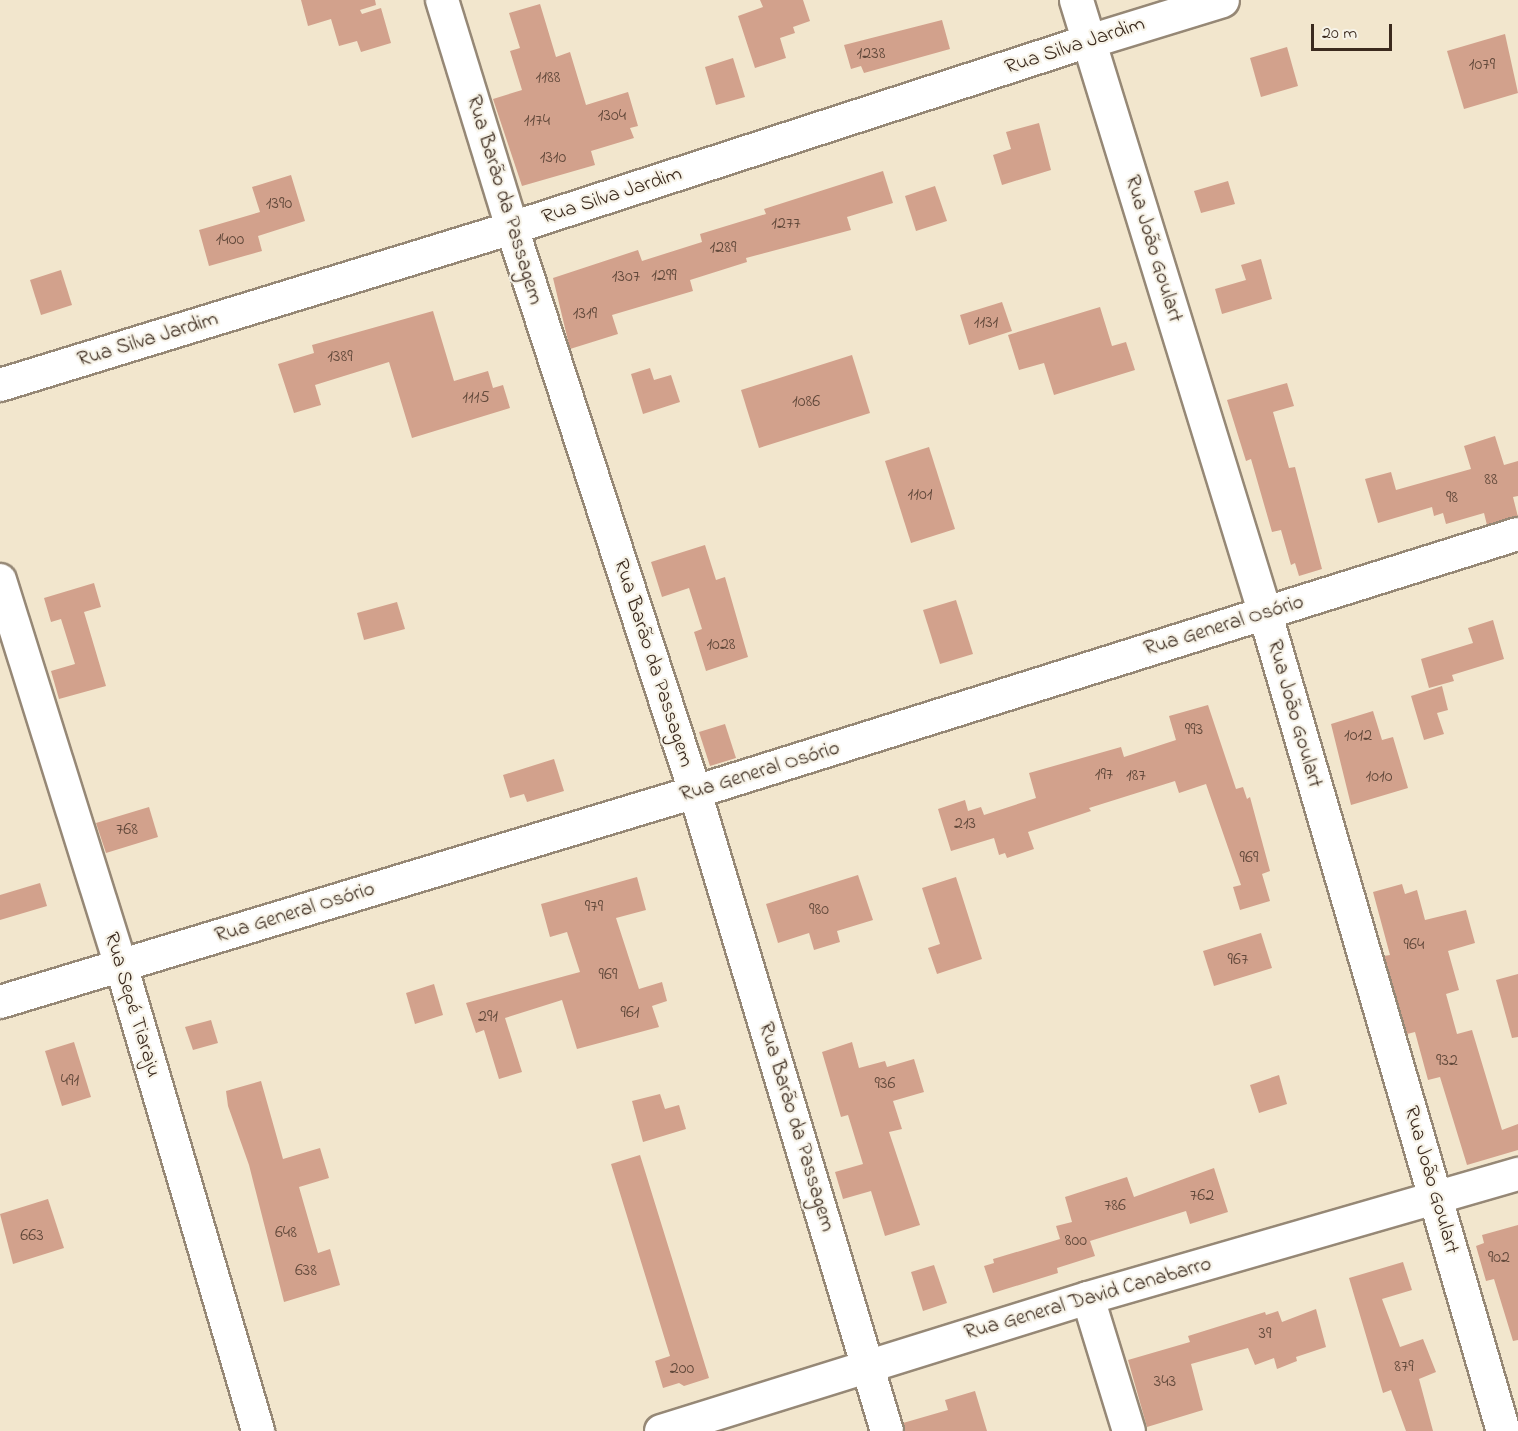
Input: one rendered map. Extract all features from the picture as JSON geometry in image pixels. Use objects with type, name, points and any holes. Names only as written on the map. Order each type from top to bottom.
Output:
[{"type":"street","name":"Rua Barão da Passagem","points":[[442,0],[512,228],[695,792],[886,1431]]},
{"type":"street","name":"Rua João Goulart","points":[[1076,0],[1265,614],[1437,1198],[1503,1431]]},
{"type":"street","name":"Rua Silva Jardim","points":[[0,385],[512,228],[1222,0]]},
{"type":"street","name":"Rua General Osório","points":[[0,1002],[695,792],[1518,534]]},
{"type":"street","name":"Rua Sepé Tiaraju","points":[[0,580],[121,965],[258,1431]]},
{"type":"street","name":"Rua General David Canabarro","points":[[661,1431],[1088,1298],[1518,1174]]},
{"type":"street","points":[[1088,1298],[1129,1431]]},
{"type":"building","points":[[301,0],[375,0],[376,5],[360,10],[362,14],[381,8],[391,43],[361,52],[357,41],[339,46],[331,19],[308,26]]},
{"type":"building","points":[[760,0],[803,0],[810,21],[793,27],[795,33],[780,38],[786,58],[755,68],[738,16],[763,7]]},
{"type":"building","points":[[540,4],[556,57],[570,52],[586,105],[628,92],[638,126],[630,128],[634,138],[591,151],[595,165],[522,186],[493,99],[522,90],[510,51],[520,48],[509,13]]},
{"type":"building","points":[[942,20],[950,49],[864,73],[861,66],[851,69],[844,45]]},
{"type":"building","points":[[1505,34],[1518,93],[1464,109],[1447,51]]},
{"type":"building","points":[[1287,47],[1298,86],[1261,97],[1250,58]]},
{"type":"building","points":[[733,58],[745,97],[716,105],[705,67]]},
{"type":"building","points":[[1039,123],[1051,170],[1002,185],[993,155],[1011,149],[1006,132]]},
{"type":"building","points":[[883,171],[893,203],[847,217],[851,230],[746,258],[747,262],[690,280],[693,291],[612,315],[618,334],[570,349],[553,278],[638,250],[642,261],[702,242],[700,234],[766,214],[764,209]]},
{"type":"building","points":[[291,175],[305,221],[258,236],[262,251],[209,266],[199,230],[260,212],[252,187]]},
{"type":"building","points":[[1228,181],[1235,204],[1201,213],[1194,191]]},
{"type":"building","points":[[935,186],[947,221],[916,231],[905,196]]},
{"type":"building","points":[[1261,259],[1272,299],[1222,314],[1215,289],[1246,280],[1241,265]]},
{"type":"building","points":[[61,270],[72,305],[41,315],[30,280]]},
{"type":"building","points":[[1002,302],[1012,331],[969,345],[960,315]]},
{"type":"building","points":[[1100,307],[1112,346],[1126,342],[1135,370],[1054,395],[1044,363],[1019,370],[1008,335]]},
{"type":"building","points":[[433,311],[454,381],[488,371],[493,388],[503,385],[510,408],[412,438],[389,362],[315,385],[321,405],[294,413],[278,364],[314,353],[312,345]]},
{"type":"building","points":[[852,355],[870,413],[759,448],[741,390]]},
{"type":"building","points":[[650,368],[654,380],[671,375],[680,402],[643,414],[631,374]]},
{"type":"building","points":[[1287,383],[1294,406],[1273,412],[1289,468],[1295,467],[1322,569],[1299,576],[1295,563],[1291,565],[1281,530],[1272,532],[1251,459],[1246,461],[1227,400]]},
{"type":"building","points":[[1495,436],[1504,465],[1518,461],[1518,496],[1513,497],[1518,517],[1487,525],[1484,513],[1446,524],[1443,513],[1434,516],[1432,507],[1378,523],[1365,479],[1391,472],[1396,490],[1471,469],[1464,446]]},
{"type":"building","points":[[929,447],[955,529],[911,543],[885,461]]},
{"type":"building","points":[[705,545],[716,580],[725,577],[748,657],[706,671],[694,632],[702,629],[689,588],[662,597],[651,562]]},
{"type":"building","points":[[94,583],[101,607],[84,612],[106,686],[59,699],[51,671],[75,664],[61,619],[51,622],[44,598]]},
{"type":"building","points":[[956,600],[973,654],[940,664],[923,610]]},
{"type":"building","points":[[397,602],[405,629],[364,640],[357,613]]},
{"type":"building","points":[[1493,620],[1504,659],[1452,675],[1454,681],[1429,688],[1421,659],[1473,643],[1468,628]]},
{"type":"building","points":[[1442,686],[1448,710],[1437,713],[1444,734],[1424,740],[1411,696]]},
{"type":"building","points":[[1208,705],[1236,789],[1243,787],[1247,799],[1250,797],[1270,871],[1262,874],[1270,901],[1240,910],[1233,887],[1241,885],[1206,784],[1179,793],[1175,781],[1089,808],[1091,811],[1028,832],[1034,849],[1007,858],[1005,853],[999,855],[994,838],[951,851],[938,809],[965,800],[968,811],[981,807],[984,815],[1036,798],[1029,773],[1121,747],[1124,757],[1176,740],[1169,716]]},
{"type":"building","points":[[1373,711],[1382,740],[1393,737],[1408,788],[1351,805],[1331,724]]},
{"type":"building","points":[[725,724],[736,758],[710,766],[699,732]]},
{"type":"building","points":[[554,759],[564,791],[527,802],[524,794],[510,798],[503,775]]},
{"type":"building","points":[[149,807],[158,837],[106,853],[96,823]]},
{"type":"building","points":[[858,875],[873,920],[837,931],[840,942],[814,950],[809,933],[778,943],[766,904]]},
{"type":"building","points":[[637,877],[646,910],[616,918],[639,989],[662,982],[667,1001],[652,1006],[659,1027],[577,1049],[562,1000],[505,1018],[522,1072],[499,1079],[484,1030],[476,1033],[466,1003],[580,972],[567,932],[550,937],[541,904]]},
{"type":"building","points":[[956,877],[982,959],[937,974],[928,948],[940,944],[922,888]]},
{"type":"building","points":[[40,883],[47,906],[0,920],[0,895]]},
{"type":"building","points":[[1402,884],[1405,894],[1417,890],[1425,920],[1466,910],[1475,943],[1448,951],[1459,990],[1446,994],[1457,1034],[1472,1030],[1502,1130],[1518,1124],[1518,1150],[1467,1165],[1440,1077],[1428,1080],[1415,1032],[1407,1034],[1384,956],[1390,955],[1373,892]]},
{"type":"building","points":[[1261,933],[1272,968],[1214,986],[1203,951]]},
{"type":"building","points":[[1518,974],[1518,1037],[1512,1038],[1496,980]]},
{"type":"building","points":[[434,984],[443,1015],[415,1024],[406,993]]},
{"type":"building","points":[[211,1020],[218,1043],[193,1050],[185,1027]]},
{"type":"building","points":[[74,1042],[91,1097],[62,1106],[45,1051]]},
{"type":"building","points":[[852,1042],[859,1068],[885,1061],[887,1067],[914,1059],[924,1092],[893,1101],[902,1129],[889,1132],[920,1225],[885,1236],[871,1191],[843,1199],[835,1172],[863,1164],[848,1115],[841,1117],[822,1052]]},
{"type":"building","points":[[1279,1075],[1287,1104],[1259,1113],[1250,1085]]},
{"type":"building","points":[[261,1081],[283,1159],[320,1148],[329,1178],[299,1187],[318,1253],[330,1249],[340,1285],[284,1302],[249,1165],[228,1106],[226,1091]]},
{"type":"building","points":[[660,1094],[665,1109],[679,1105],[686,1129],[643,1142],[632,1101]]},
{"type":"building","points":[[640,1155],[709,1378],[684,1386],[679,1383],[663,1388],[655,1361],[670,1356],[611,1164]]},
{"type":"building","points":[[1214,1168],[1228,1212],[1190,1224],[1186,1211],[1090,1241],[1095,1256],[1057,1268],[1058,1273],[993,1293],[984,1266],[994,1263],[993,1259],[1060,1239],[1056,1226],[1072,1222],[1065,1197],[1127,1177],[1134,1197]]},
{"type":"building","points":[[48,1199],[64,1248],[13,1264],[0,1214]]},
{"type":"building","points":[[1518,1225],[1518,1340],[1513,1341],[1494,1279],[1486,1281],[1476,1246],[1484,1243],[1482,1235]]},
{"type":"building","points":[[1403,1262],[1412,1290],[1382,1299],[1400,1347],[1423,1339],[1436,1372],[1419,1379],[1433,1431],[1406,1431],[1391,1390],[1383,1393],[1349,1278]]},
{"type":"building","points":[[934,1265],[947,1303],[923,1311],[911,1272]]},
{"type":"building","points":[[1316,1309],[1326,1347],[1296,1357],[1297,1361],[1277,1369],[1274,1358],[1255,1365],[1248,1348],[1191,1364],[1203,1410],[1147,1427],[1128,1360],[1190,1342],[1188,1336],[1265,1312],[1266,1315],[1278,1311],[1282,1322]]},
{"type":"building","points":[[975,1391],[987,1431],[904,1431],[903,1423],[948,1410],[945,1400]]}]
